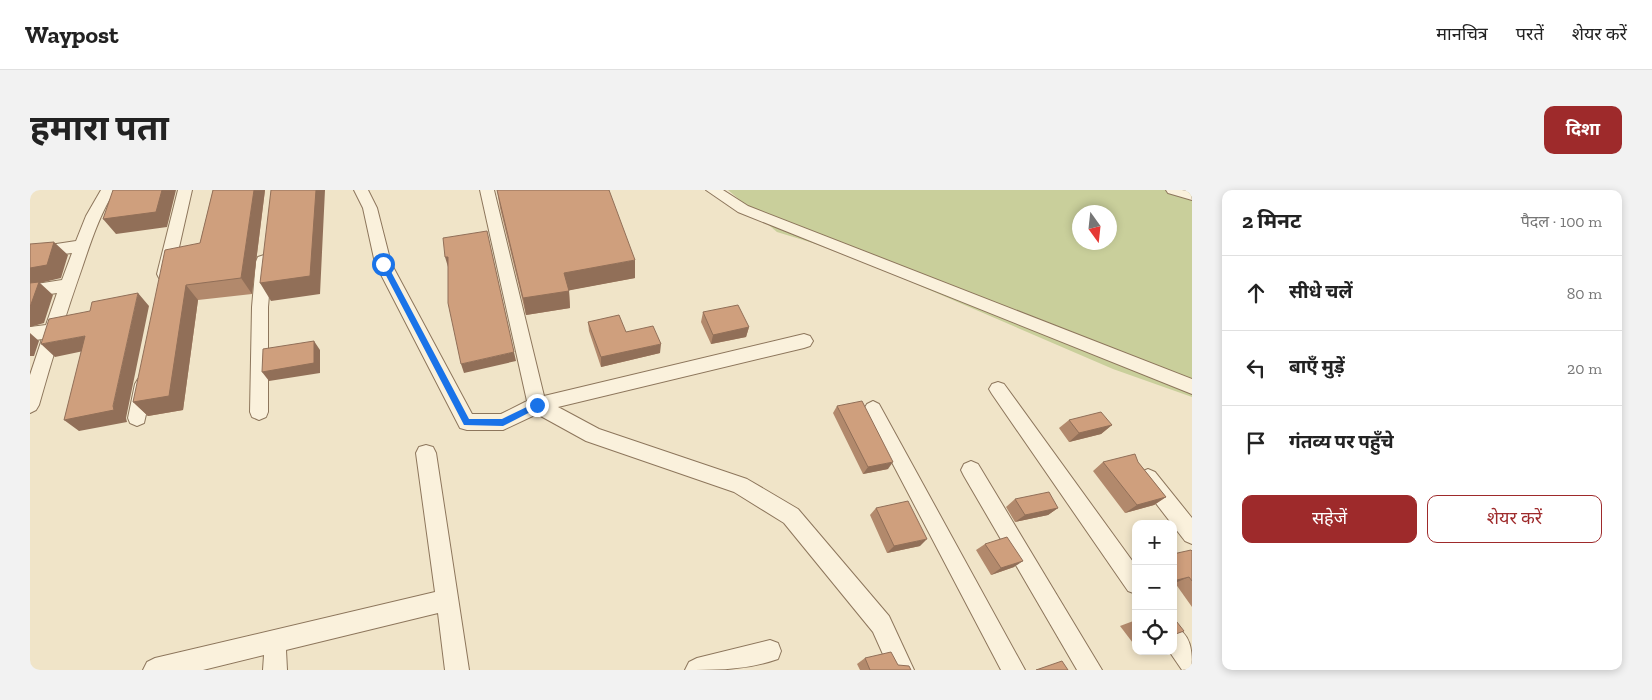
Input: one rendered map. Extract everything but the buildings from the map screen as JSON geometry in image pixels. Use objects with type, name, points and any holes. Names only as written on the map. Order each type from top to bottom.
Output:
[{"type":"street","points":[[30,405],[52,331],[82,246],[94,215],[108,190]]},
{"type":"street","points":[[161,294],[185,190]]},
{"type":"street","points":[[361,190],[370,208],[383,264],[467,422],[503,422],[537,405],[804,341]]},
{"type":"street","points":[[487,190],[537,405],[593,435],[740,486],[791,516],[881,624],[902,670]]},
{"type":"street","points":[[713,190],[743,209],[1192,387]]},
{"type":"street","points":[[1173,190],[1192,195]]},
{"type":"street","points":[[30,253],[82,246]]},
{"type":"street","points":[[259,412],[260,307],[265,248]]},
{"type":"street","points":[[30,291],[68,285]]},
{"type":"street","points":[[30,334],[52,331]]},
{"type":"street","points":[[137,418],[146,370]]},
{"type":"street","points":[[998,388],[1132,578]]},
{"type":"street","points":[[872,409],[1013,670]]},
{"type":"street","points":[[426,453],[457,670]]},
{"type":"street","points":[[1135,462],[1192,534]]},
{"type":"street","points":[[971,470],[1090,670]]},
{"type":"street","points":[[155,670],[181,667],[447,600]]},
{"type":"street","points":[[275,642],[275,670]]},
{"type":"street","points":[[1177,643],[1192,664]]},
{"type":"street","points":[[697,670],[770,650]]},
{"type":"green space","points":[[728,190],[1172,190],[1192,192],[1192,397],[1113,369],[839,251],[777,232]]},
{"type":"route","points":[[383,264],[467,422],[503,422],[537,405]]}]
